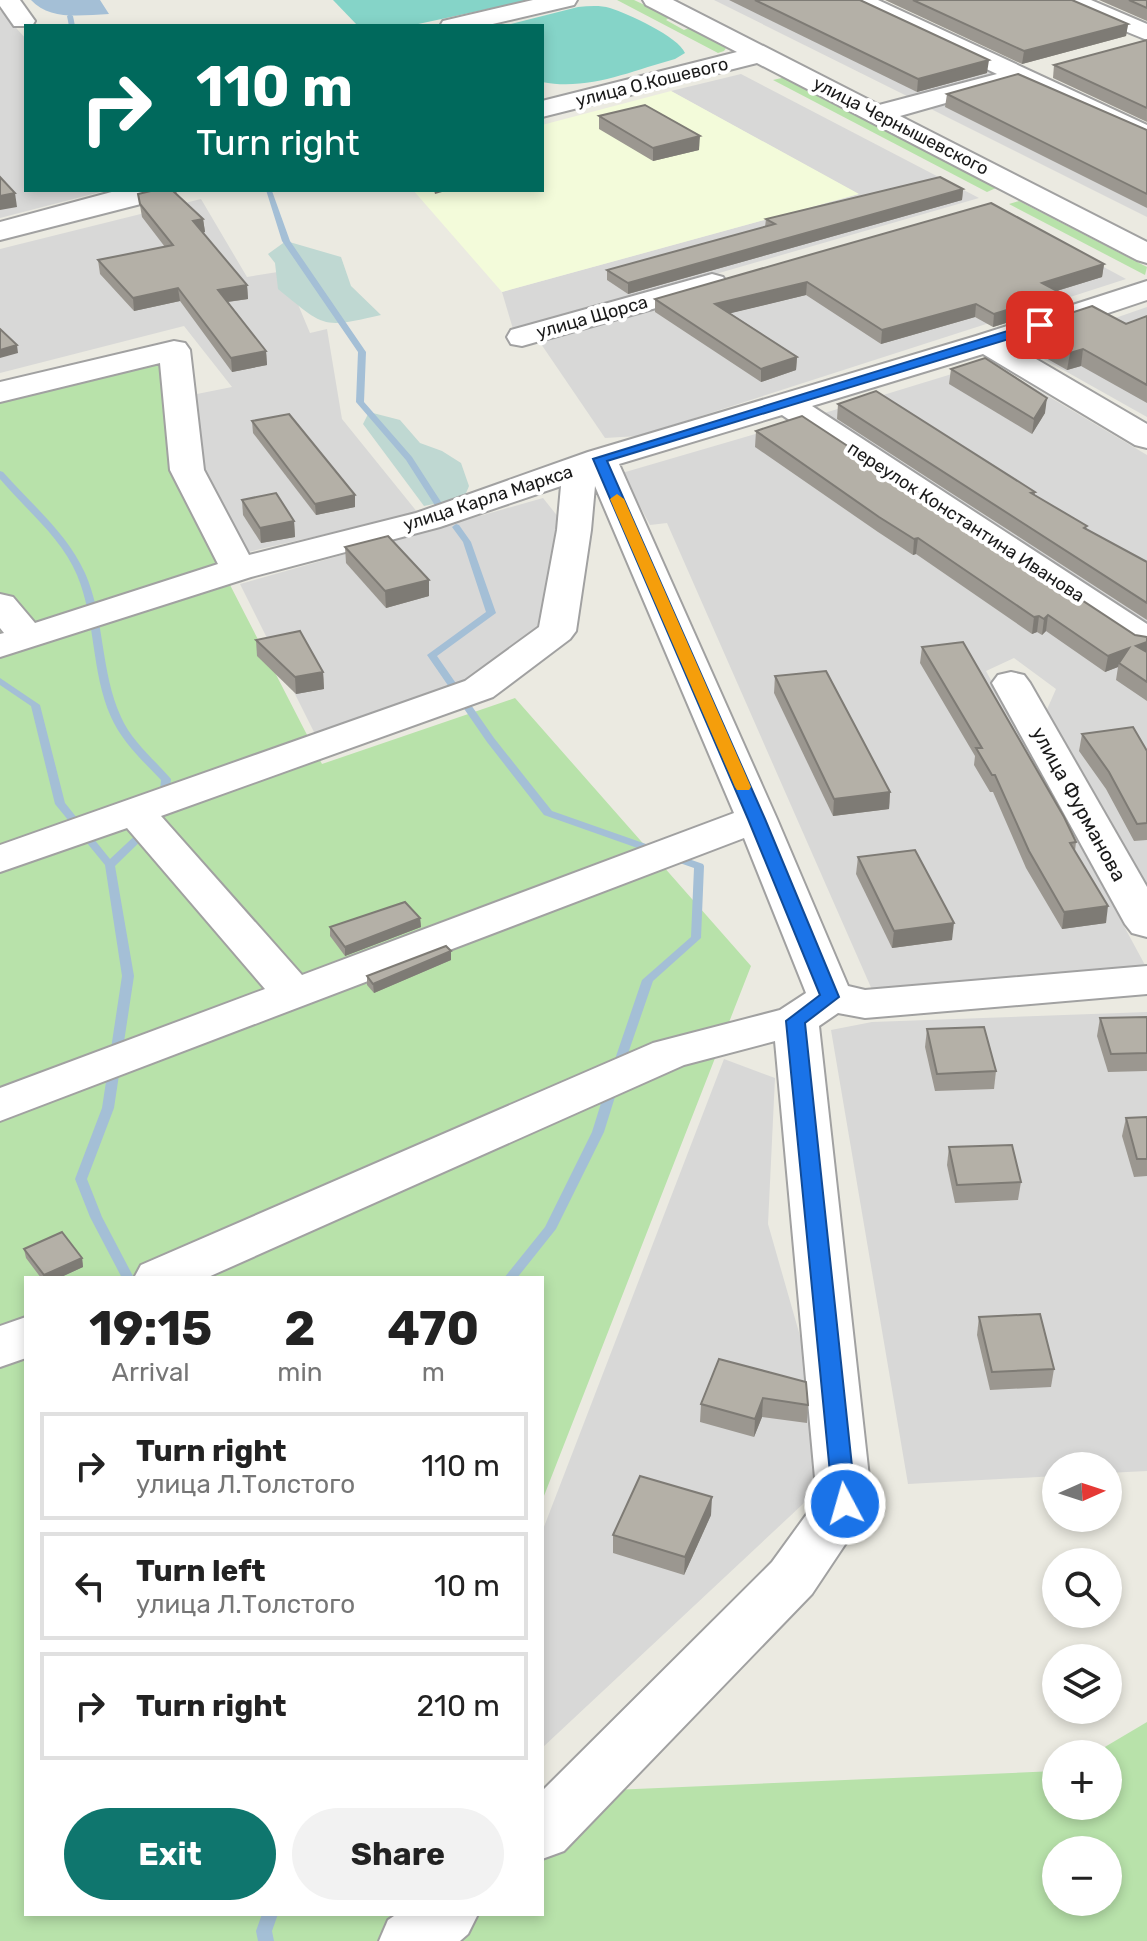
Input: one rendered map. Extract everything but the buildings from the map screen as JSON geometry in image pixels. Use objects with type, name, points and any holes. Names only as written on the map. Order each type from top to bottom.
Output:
[{"type":"street","points":[[8,0],[23,21]]},
{"type":"street","points":[[461,24],[565,0]]},
{"type":"street","name":"улица Чернышевского","points":[[655,0],[1147,254]]},
{"type":"street","points":[[859,0],[1147,135]]},
{"type":"street","points":[[1070,0],[1147,33]]},
{"type":"street","points":[[1119,49],[1147,41]]},
{"type":"street","name":"улица О.Кошевого","points":[[544,108],[761,54]]},
{"type":"street","points":[[877,114],[1064,64]]},
{"type":"street","points":[[0,231],[150,192]]},
{"type":"street","points":[[995,202],[1031,192]]},
{"type":"street","name":"улица Щорса","points":[[522,337],[736,276]]},
{"type":"street","name":"улица Карла Маркса","points":[[13,642],[238,569],[428,520],[589,464],[987,343],[1147,290]]},
{"type":"street","points":[[987,343],[1147,438]]},
{"type":"street","points":[[0,392],[174,350],[187,470],[238,569]]},
{"type":"street","name":"переулок Константина Иванова","points":[[785,402],[1147,641]]},
{"type":"street","points":[[0,859],[479,689],[557,631],[589,464]]},
{"type":"street","points":[[545,1826],[792,1578],[845,1504],[813,1009],[757,819],[589,464]]},
{"type":"street","points":[[0,605],[13,642]]},
{"type":"street","name":"улица Фурманова","points":[[1011,683],[1147,924]]},
{"type":"street","points":[[135,811],[294,994]]},
{"type":"street","points":[[0,1105],[757,819]]},
{"type":"street","points":[[164,1276],[669,1054],[813,1009],[1147,980]]},
{"type":"street","points":[[0,1348],[24,1337]]},
{"type":"street","points":[[411,1941],[443,1916]]},
{"type":"shaded area","points":[[31,0],[100,0],[109,14],[57,14]]},
{"type":"shaded area","points":[[333,0],[530,0],[418,24],[356,24]]},
{"type":"shaded area","points":[[714,0],[849,0],[1007,75],[913,99]]},
{"type":"shaded area","points":[[602,6],[652,26],[673,40],[685,53],[675,59],[593,82],[544,82],[544,24],[511,24],[578,7]]},
{"type":"shaded area","points":[[0,10],[24,37],[24,192],[100,192],[0,218]]},
{"type":"shaded area","points":[[741,74],[979,198],[560,319],[513,329],[502,292],[858,194],[671,91]]},
{"type":"shaded area","points":[[1026,83],[1147,141],[1147,217],[927,107]]},
{"type":"shaded area","points":[[671,91],[859,194],[502,292],[415,192],[544,192],[544,124]]},
{"type":"shaded area","points":[[201,199],[247,277],[284,271],[310,333],[327,329],[342,419],[418,513],[248,552],[200,471],[197,394],[232,387],[184,326],[0,373],[0,249]]},
{"type":"shaded area","points":[[996,209],[1126,279],[639,436],[605,438],[539,341]]},
{"type":"shaded area","points":[[286,241],[341,257],[351,286],[381,315],[334,323],[315,318],[305,311],[278,289],[275,263],[268,254]]},
{"type":"shaded area","points":[[1147,307],[1147,417],[1026,349]]},
{"type":"shaded area","points":[[991,362],[1147,455],[1147,625],[818,415]]},
{"type":"shaded area","points":[[369,412],[400,420],[420,443],[442,451],[461,463],[469,486],[464,498],[424,506],[363,424]]},
{"type":"shaded area","points":[[797,422],[1147,652],[1147,892],[1045,714],[1056,689],[1014,658],[986,671],[1145,965],[873,992],[667,523],[650,525],[622,473]]},
{"type":"shaded area","points":[[543,498],[567,528],[546,630],[472,683],[317,738],[240,584]]},
{"type":"shaded area","points":[[1147,1012],[1147,1471],[1122,1472],[1122,1452],[1042,1452],[1042,1477],[908,1484],[831,1030],[872,1022]]},
{"type":"shaded area","points":[[724,1059],[775,1078],[768,1224],[812,1378],[819,1489],[544,1746],[544,1527]]},
{"type":"green space","points":[[617,0],[634,0],[670,17],[666,20],[684,30],[689,28],[726,48],[718,53]]},
{"type":"green space","points":[[786,77],[996,188],[987,192],[773,80]]},
{"type":"green space","points":[[1019,201],[1147,267],[1145,275],[1009,204]]},
{"type":"green space","points":[[162,359],[172,472],[322,764],[515,698],[751,966],[544,1496],[544,1276],[24,1276],[24,1916],[544,1916],[544,1793],[1042,1772],[1042,1820],[1122,1820],[1122,1740],[1117,1740],[1147,1722],[1147,1941],[0,1941],[0,398]]},
{"type":"waterway","points":[[70,16],[72,24]]},
{"type":"waterway","points":[[269,192],[286,241],[362,352],[360,402],[409,459],[439,505]]},
{"type":"waterway","points":[[0,474],[55,534],[74,560],[92,609],[109,700],[126,734],[166,779],[164,801]]},
{"type":"waterway","points":[[456,527],[467,542],[491,613],[432,655],[490,740],[548,813],[699,866],[696,938],[648,980],[618,1068]]},
{"type":"waterway","points":[[0,681],[35,705],[60,804],[110,865]]},
{"type":"waterway","points":[[110,865],[146,831]]},
{"type":"waterway","points":[[110,865],[128,976],[108,1108],[81,1179],[96,1217],[127,1276]]},
{"type":"waterway","points":[[512,1276],[550,1229],[598,1132],[613,1084]]},
{"type":"waterway","points":[[266,1941],[264,1931],[269,1916]]},
{"type":"slow traffic","points":[[617,499],[743,787]]},
{"type":"route","points":[[845,1504],[796,1021],[830,997],[757,819],[600,459],[1040,325]]}]
